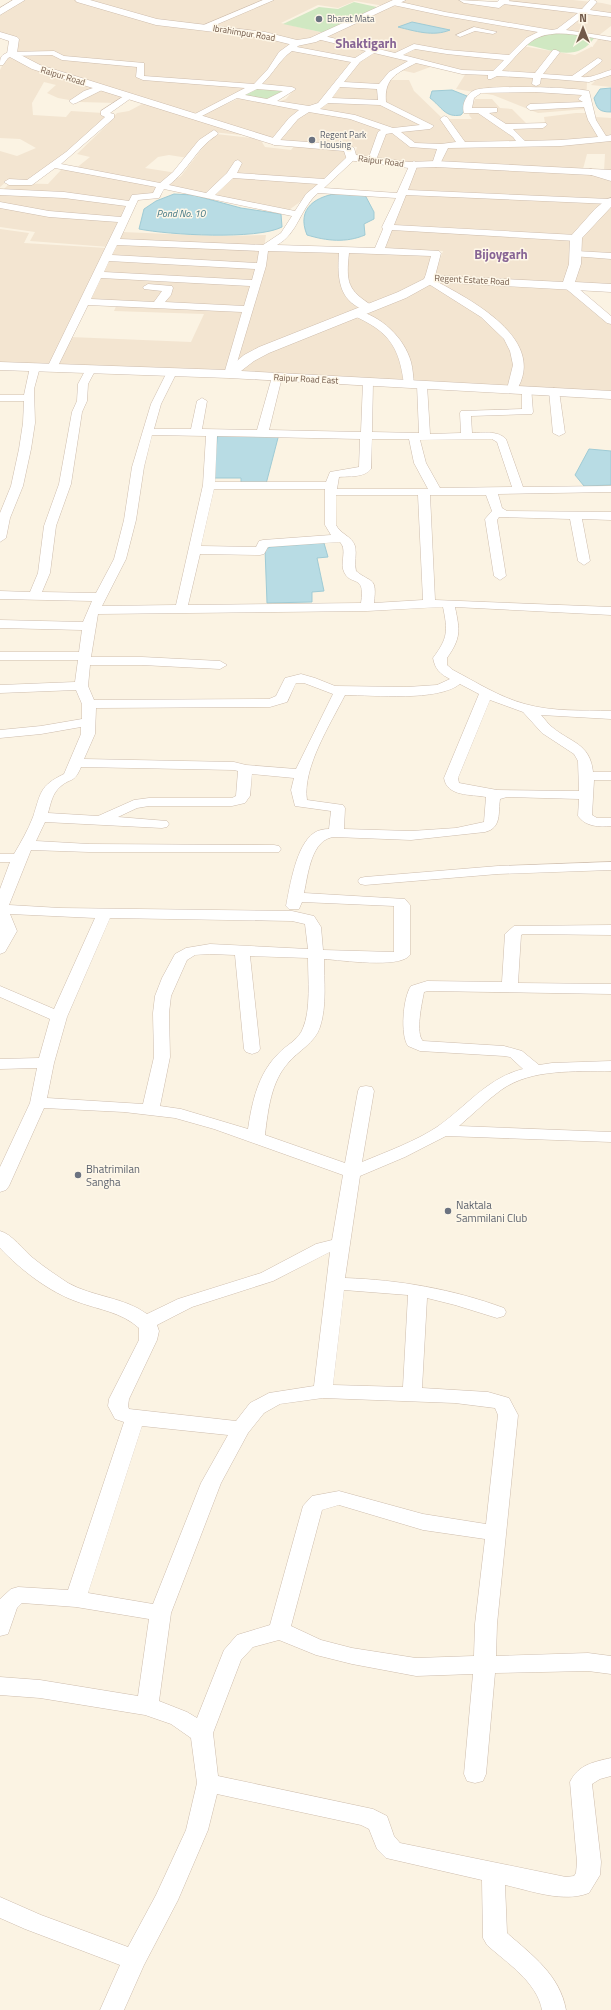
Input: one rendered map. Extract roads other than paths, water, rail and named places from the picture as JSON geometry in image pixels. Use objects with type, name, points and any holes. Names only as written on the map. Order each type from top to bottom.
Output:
[{"type":"street","points":[[0,12],[20,0]]},
{"type":"street","name":"Ibrahimpur Road","points":[[80,0],[156,22],[265,34],[293,45],[305,43],[320,37],[365,14],[399,1]]},
{"type":"street","points":[[203,27],[270,0]]},
{"type":"street","points":[[464,0],[503,2],[611,15]]},
{"type":"street","points":[[399,1],[445,14],[556,32],[611,39]]},
{"type":"street","points":[[481,91],[494,73],[534,37],[540,34],[556,32],[584,12],[590,1],[603,3]]},
{"type":"street","points":[[487,14],[503,2]]},
{"type":"street","points":[[532,13],[542,6]]},
{"type":"street","points":[[601,37],[611,28]]},
{"type":"street","points":[[463,40],[474,29],[504,33]]},
{"type":"street","points":[[0,35],[14,39],[12,54]]},
{"type":"street","points":[[519,35],[534,37]]},
{"type":"street","points":[[320,37],[462,72],[611,80]]},
{"type":"street","points":[[195,116],[256,86],[271,71],[282,54],[293,45],[356,60]]},
{"type":"street","points":[[398,55],[414,46],[447,52],[512,58]]},
{"type":"street","points":[[506,46],[522,48]]},
{"type":"street","points":[[274,142],[298,114],[307,109],[322,105],[341,77],[356,60],[363,54],[372,50]]},
{"type":"street","points":[[556,52],[537,76],[534,90],[537,100],[587,102]]},
{"type":"street","points":[[0,63],[5,56],[12,54],[54,53],[62,58],[141,65],[140,77],[143,78],[292,89],[268,102]]},
{"type":"street","name":"Raipur Road","points":[[12,54],[36,67],[274,142],[349,148],[351,158],[414,164],[387,227],[379,251]]},
{"type":"street","points":[[382,103],[381,87],[398,69],[416,60]]},
{"type":"street","points":[[573,79],[598,60]]},
{"type":"street","points":[[597,79],[611,72]]},
{"type":"street","points":[[337,84],[381,87]]},
{"type":"street","points":[[73,101],[87,93],[102,88]]},
{"type":"street","points":[[494,110],[467,111],[470,96],[474,92],[481,91],[534,90]]},
{"type":"street","points":[[8,182],[29,183],[84,142],[111,116],[104,113],[130,96]]},
{"type":"street","points":[[238,96],[352,117],[394,132],[413,145],[444,147],[462,144],[523,144],[608,138]]},
{"type":"street","points":[[325,100],[382,103],[430,126],[394,132],[382,132],[372,160]]},
{"type":"street","points":[[530,107],[587,102]]},
{"type":"street","points":[[587,102],[592,120],[608,138]]},
{"type":"street","points":[[482,111],[516,135],[523,144]]},
{"type":"street","points":[[444,119],[462,144]]},
{"type":"street","points":[[504,127],[543,125]]},
{"type":"street","points":[[52,368],[107,258],[135,197],[156,196],[160,185],[174,176],[195,146],[214,134]]},
{"type":"street","points":[[436,164],[444,147]]},
{"type":"street","points":[[264,248],[283,239],[290,232],[297,214],[309,196],[351,158]]},
{"type":"street","points":[[208,196],[231,175],[238,163]]},
{"type":"street","points":[[414,164],[587,170],[611,178]]},
{"type":"street","points":[[53,166],[160,185],[253,207],[297,214]]},
{"type":"street","points":[[591,172],[611,173]]},
{"type":"street","points":[[231,175],[326,182]]},
{"type":"street","points":[[315,190],[610,205]]},
{"type":"street","points":[[0,192],[64,196],[132,204]]},
{"type":"street","points":[[610,205],[598,210],[576,238],[576,264],[568,285],[611,321]]},
{"type":"street","points":[[0,206],[49,214],[124,220]]},
{"type":"street","points":[[387,227],[576,238]]},
{"type":"street","points":[[106,229],[120,230]]},
{"type":"street","points":[[114,242],[436,253],[429,280],[500,326],[514,346],[518,363],[518,371],[512,388]]},
{"type":"street","points":[[229,374],[261,266],[264,248]]},
{"type":"street","points":[[344,251],[342,277],[345,291],[353,299],[369,308]]},
{"type":"street","points":[[576,254],[611,256]]},
{"type":"street","points":[[107,258],[261,266]]},
{"type":"street","points":[[96,280],[256,283]]},
{"type":"street","points":[[96,280],[168,288],[166,295],[157,305]]},
{"type":"street","name":"Regent Estate Road","points":[[229,374],[259,352],[402,295],[429,280],[611,288]]},
{"type":"street","points":[[172,297],[249,305]]},
{"type":"street","points":[[85,302],[157,305],[249,305]]},
{"type":"street","points":[[356,313],[375,321],[388,332],[397,344],[406,360],[408,384]]},
{"type":"street","name":"Raipur Road East","points":[[0,366],[229,374],[422,385],[512,388],[611,395]]},
{"type":"street","points":[[0,538],[4,518],[9,508],[22,466],[29,422],[29,389],[35,367]]},
{"type":"street","points":[[34,596],[44,573],[50,526],[65,484],[77,412],[82,401],[84,384],[91,369]]},
{"type":"street","points":[[0,949],[9,931],[0,908],[23,851],[40,817],[46,795],[56,783],[70,776],[88,734],[89,704],[81,686],[89,626],[93,610],[99,597],[120,559],[130,520],[138,467],[146,432],[156,404],[172,372]]},
{"type":"street","points":[[262,434],[277,377]]},
{"type":"street","points":[[366,608],[368,585],[365,580],[351,574],[349,569],[349,546],[343,538],[332,530],[329,523],[331,489],[334,474],[359,472],[364,469],[368,382]]},
{"type":"street","points":[[422,385],[419,437],[420,463],[436,492]]},
{"type":"street","points":[[467,436],[465,413],[528,412],[527,389]]},
{"type":"street","points":[[554,391],[559,433]]},
{"type":"street","points":[[0,398],[29,401]]},
{"type":"street","points":[[0,404],[29,401]]},
{"type":"street","points":[[196,433],[202,401]]},
{"type":"street","points":[[146,432],[212,434],[365,434],[419,437],[492,436],[499,438],[502,441],[519,491]]},
{"type":"street","points":[[180,609],[192,550],[209,485],[212,434]]},
{"type":"street","points":[[209,485],[424,492],[611,489]]},
{"type":"street","points":[[424,492],[429,604]]},
{"type":"street","points":[[491,492],[498,512]]},
{"type":"street","points":[[500,576],[491,520],[493,515],[498,512],[510,515],[611,516]]},
{"type":"street","points":[[576,516],[584,561]]},
{"type":"street","points":[[192,550],[260,551],[263,544],[343,538]]},
{"type":"street","points":[[0,594],[99,597]]},
{"type":"street","points":[[93,610],[366,608],[448,603],[611,611]]},
{"type":"street","points":[[448,603],[453,636],[451,643],[440,658],[441,666],[448,673],[487,692],[528,709],[560,713],[611,715]]},
{"type":"street","points":[[0,624],[89,626]]},
{"type":"street","points":[[0,656],[85,658],[220,665]]},
{"type":"street","points":[[89,704],[270,703],[282,699],[290,681],[297,678],[305,678],[330,689],[341,690],[434,689],[449,686],[459,678]]},
{"type":"street","points":[[0,689],[81,686]]},
{"type":"street","points":[[336,833],[338,808],[300,804],[298,790],[304,765],[341,690]]},
{"type":"street","points":[[487,692],[451,778],[452,784],[456,788],[497,794],[586,795]]},
{"type":"street","points":[[528,709],[547,730],[579,751],[585,761],[587,776],[585,816],[588,820],[594,822],[611,822]]},
{"type":"street","points":[[0,734],[41,730],[88,722]]},
{"type":"street","points":[[76,763],[234,766],[245,769],[302,774]]},
{"type":"street","points":[[99,821],[134,804],[149,802],[232,802],[240,800],[243,796],[245,769]]},
{"type":"street","points":[[587,776],[611,776]]},
{"type":"street","points":[[292,916],[302,869],[315,839],[319,835],[336,833],[394,836],[485,828],[490,826],[493,819],[492,802],[493,797],[497,794]]},
{"type":"street","points":[[40,817],[162,824]]},
{"type":"street","points":[[0,858],[23,851],[89,848],[274,849]]},
{"type":"street","points":[[365,881],[498,870],[611,866]]},
{"type":"street","points":[[150,1110],[155,1094],[162,1057],[161,1013],[163,996],[181,957],[191,952],[210,949],[399,958],[402,955],[402,905],[400,902],[296,897]]},
{"type":"street","points":[[0,908],[60,913],[292,916],[309,919],[314,928],[315,954],[315,1010],[312,1028],[302,1044],[281,1060],[269,1080],[259,1109],[256,1138]]},
{"type":"street","points":[[0,1186],[38,1103],[46,1063],[59,1017],[104,914]]},
{"type":"street","points":[[510,987],[513,934],[519,929],[611,930]]},
{"type":"street","points":[[242,951],[252,1049]]},
{"type":"street","points":[[535,1071],[516,1054],[504,1050],[420,1046],[414,1043],[412,1036],[414,999],[417,990],[427,986],[611,989]]},
{"type":"street","points":[[0,990],[59,1017]]},
{"type":"street","points":[[0,1064],[46,1063]]},
{"type":"street","points":[[38,1103],[150,1110],[183,1115],[220,1125],[353,1172],[399,1153],[443,1132],[496,1086],[525,1073],[552,1068],[611,1066]]},
{"type":"street","points":[[323,1391],[340,1244],[366,1091]]},
{"type":"street","points":[[443,1132],[611,1137]]},
{"type":"street","points":[[0,1237],[48,1280],[82,1297],[125,1309],[146,1323],[150,1329],[148,1340],[119,1399],[118,1406],[122,1414],[135,1418],[241,1429]]},
{"type":"street","points":[[146,1323],[185,1303],[212,1293],[267,1277],[322,1248],[340,1244]]},
{"type":"street","points":[[335,1284],[374,1285],[418,1290],[468,1301],[497,1312]]},
{"type":"street","points":[[412,1394],[418,1290]]},
{"type":"street","points":[[147,1706],[160,1613],[212,1483],[241,1429],[257,1408],[276,1398],[323,1391],[455,1396],[488,1399],[502,1403],[508,1415],[486,1624],[485,1665],[475,1774]]},
{"type":"street","points":[[76,1600],[135,1418]]},
{"type":"street","points":[[278,1632],[313,1506],[319,1501],[338,1498],[423,1522],[495,1533]]},
{"type":"street","points":[[0,1628],[8,1604],[18,1595],[76,1600],[160,1613]]},
{"type":"street","points":[[112,2010],[134,1960],[166,1900],[197,1830],[208,1783],[202,1733],[232,1656],[245,1641],[278,1632],[292,1635],[316,1647],[393,1664],[416,1667],[562,1662],[588,1662],[611,1665]]},
{"type":"street","points":[[0,1686],[40,1689],[147,1706],[179,1718],[202,1733]]},
{"type":"street","points":[[208,1783],[365,1816],[379,1823],[386,1842],[394,1851],[545,1884],[566,1887],[581,1886],[588,1876],[589,1862],[582,1782],[584,1776],[591,1772],[611,1767]]},
{"type":"street","points":[[493,1873],[495,1938],[540,1977],[554,2005],[554,2010]]},
{"type":"street","points":[[0,1907],[33,1922],[134,1960]]},
{"type":"water","points":[[412,22],[450,30],[431,33],[417,32],[398,27]]},
{"type":"water","points":[[611,88],[611,112],[599,109],[594,98],[600,89]]},
{"type":"water","points":[[452,90],[467,96],[465,110],[461,115],[456,116],[447,113],[430,98],[432,91]]},
{"type":"water","points":[[340,193],[365,195],[374,212],[374,219],[364,224],[365,235],[358,238],[336,240],[322,239],[307,235],[304,226],[304,217],[310,205],[323,197]]},
{"type":"water","name":"Pond No. 10","points":[[174,194],[193,195],[241,208],[281,214],[282,227],[253,234],[234,235],[170,233],[139,229],[144,209],[156,201]]},
{"type":"water","points":[[218,434],[279,434],[266,484],[241,483],[241,478],[212,478]]},
{"type":"water","points":[[589,449],[611,451],[611,485],[584,486],[575,475]]},
{"type":"water","points":[[324,543],[328,557],[317,558],[324,591],[312,592],[312,602],[267,603],[265,549],[271,547]]},
{"type":"place","name":"Bharat Mata","points":[[319,19]]},
{"type":"place","name":"Regent Park Housing","points":[[312,140]]},
{"type":"place","name":"Bhatrimilan Sangha","points":[[78,1175]]},
{"type":"place","name":"Naktala Sammilani Club","points":[[448,1211]]},
{"type":"district","name":"Shaktigarh","points":[[366,43]]},
{"type":"district","name":"Bijoygarh","points":[[501,254]]}]
